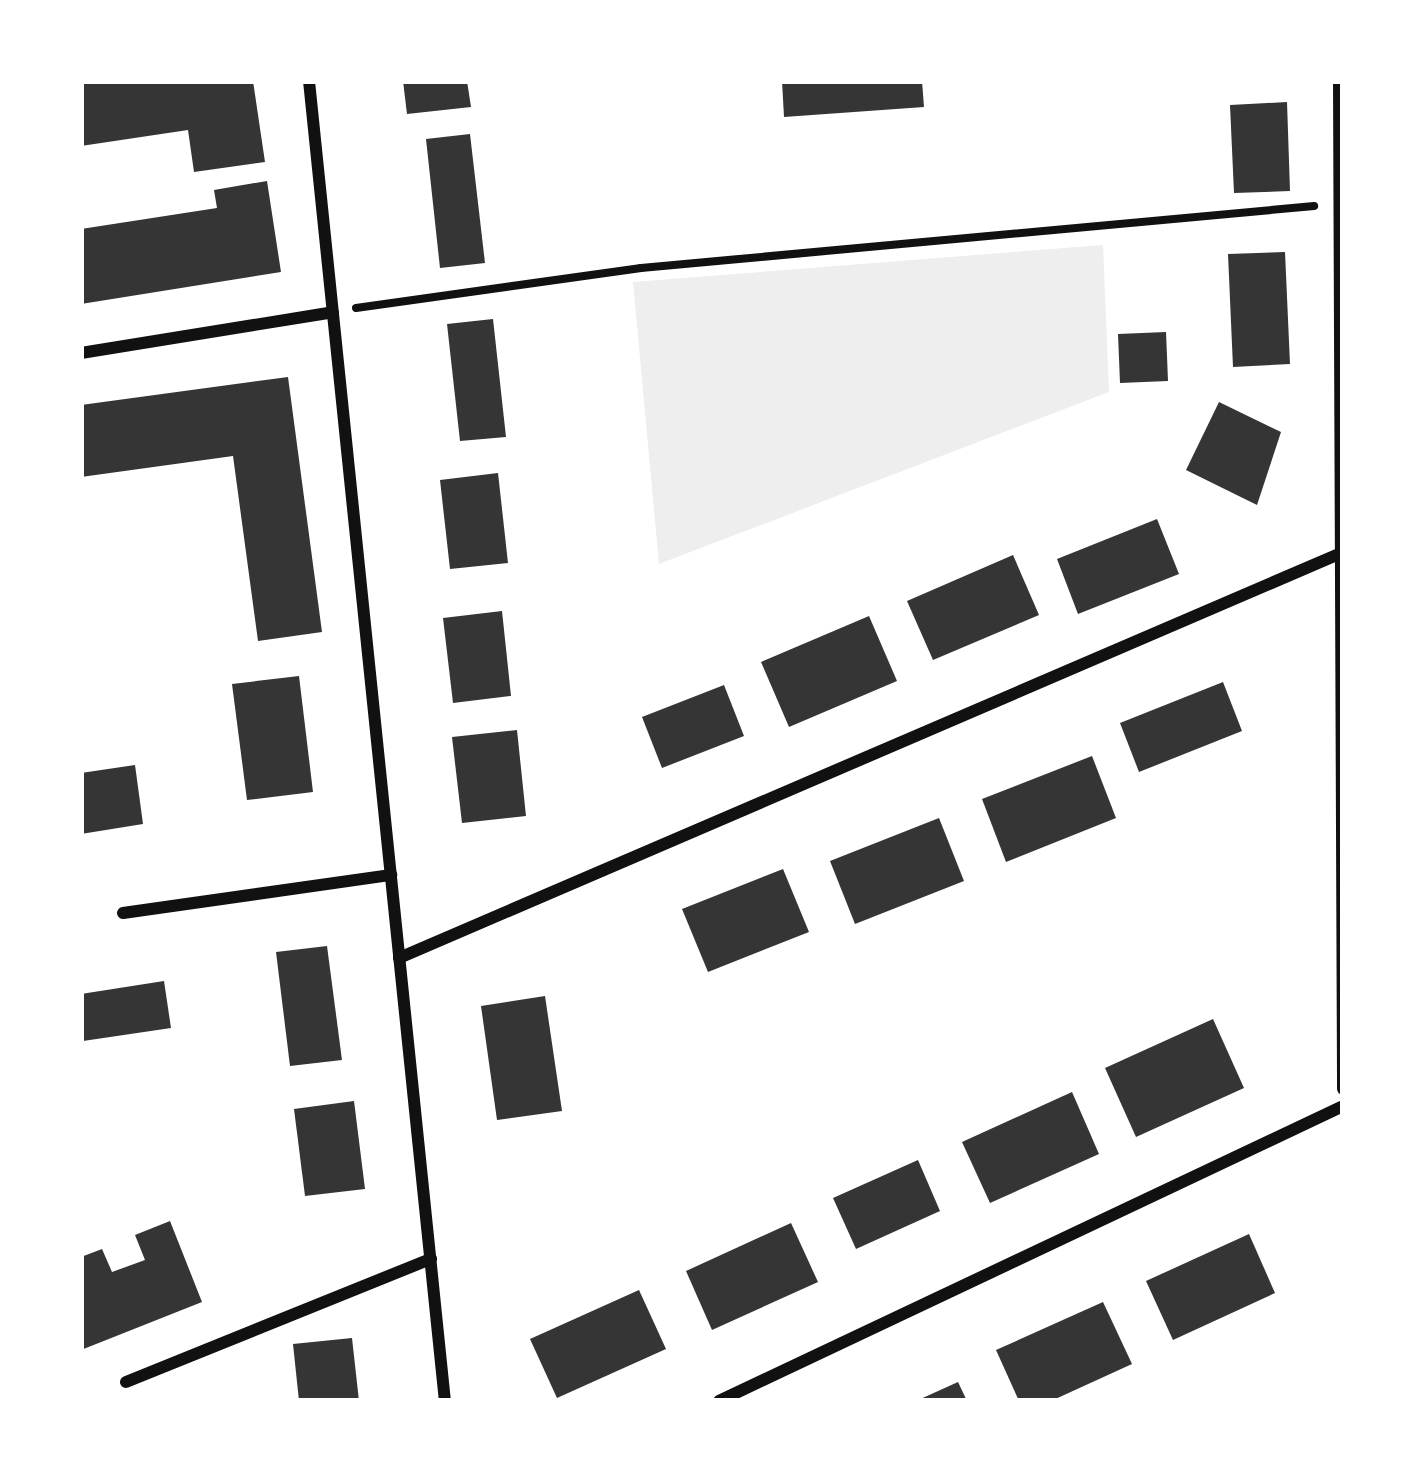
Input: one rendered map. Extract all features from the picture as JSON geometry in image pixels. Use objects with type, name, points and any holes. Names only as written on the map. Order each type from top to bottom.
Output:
[{"type":"street","points":[[309,81],[445,1401]]},
{"type":"street","points":[[1339,81],[1343,1089]]},
{"type":"street","points":[[81,353],[333,312]]},
{"type":"street","points":[[399,958],[1341,553]]},
{"type":"street","points":[[123,913],[391,875]]},
{"type":"street","points":[[719,1401],[1343,1106]]},
{"type":"street","points":[[126,1382],[430,1259]]},
{"type":"path","points":[[333,312],[641,268],[1339,204]]},
{"type":"shaded area","points":[[1103,245],[1109,392],[659,564],[633,282]]},
{"type":"building","points":[[81,81],[253,81],[265,162],[194,172],[188,130],[81,146]]},
{"type":"building","points":[[403,81],[467,81],[471,107],[407,114]]},
{"type":"building","points":[[782,81],[922,81],[924,107],[784,117]]},
{"type":"building","points":[[1287,102],[1290,191],[1234,193],[1230,105]]},
{"type":"building","points":[[470,134],[485,263],[440,268],[426,139]]},
{"type":"building","points":[[267,181],[281,272],[81,304],[81,229],[217,208],[214,190]]},
{"type":"building","points":[[1285,252],[1290,364],[1233,367],[1228,254]]},
{"type":"building","points":[[493,319],[506,437],[460,441],[447,324]]},
{"type":"building","points":[[1166,332],[1168,381],[1120,383],[1118,334]]},
{"type":"building","points":[[288,377],[322,632],[258,641],[233,456],[81,477],[81,405]]},
{"type":"building","points":[[1219,402],[1281,432],[1257,505],[1186,470]]},
{"type":"building","points":[[498,473],[508,563],[450,569],[440,480]]},
{"type":"building","points":[[1157,519],[1179,574],[1078,614],[1057,559]]},
{"type":"building","points":[[1013,555],[1039,615],[933,660],[907,601]]},
{"type":"building","points":[[502,611],[511,696],[453,703],[443,618]]},
{"type":"building","points":[[869,616],[897,681],[789,727],[761,662]]},
{"type":"building","points":[[299,676],[313,792],[247,800],[232,684]]},
{"type":"building","points":[[1223,682],[1242,731],[1139,772],[1120,723]]},
{"type":"building","points":[[724,685],[744,736],[662,768],[642,717]]},
{"type":"building","points":[[517,730],[526,816],[462,823],[452,737]]},
{"type":"building","points":[[1092,756],[1116,818],[1006,862],[982,799]]},
{"type":"building","points":[[135,765],[143,824],[81,834],[81,773]]},
{"type":"building","points":[[939,818],[964,881],[855,924],[830,861]]},
{"type":"building","points":[[783,869],[809,932],[708,972],[682,909]]},
{"type":"building","points":[[327,946],[342,1060],[290,1066],[276,952]]},
{"type":"building","points":[[164,981],[171,1028],[83,1041],[81,994]]},
{"type":"building","points":[[545,996],[562,1111],[497,1120],[481,1006]]},
{"type":"building","points":[[1213,1019],[1244,1088],[1136,1137],[1105,1068]]},
{"type":"building","points":[[1072,1092],[1099,1154],[990,1203],[962,1142]]},
{"type":"building","points":[[354,1101],[365,1189],[305,1196],[294,1109]]},
{"type":"building","points":[[918,1160],[940,1211],[856,1249],[833,1198]]},
{"type":"building","points":[[170,1221],[202,1302],[81,1350],[81,1257],[102,1249],[112,1272],[145,1260],[135,1235]]},
{"type":"building","points":[[791,1223],[818,1282],[712,1330],[686,1271]]},
{"type":"building","points":[[1249,1234],[1275,1293],[1173,1340],[1146,1281]]},
{"type":"building","points":[[639,1290],[666,1349],[557,1398],[530,1339]]},
{"type":"building","points":[[1103,1302],[1132,1364],[1051,1401],[1019,1401],[996,1350]]},
{"type":"building","points":[[352,1338],[359,1401],[299,1401],[293,1344]]},
{"type":"building","points":[[958,1382],[967,1401],[916,1401]]}]
